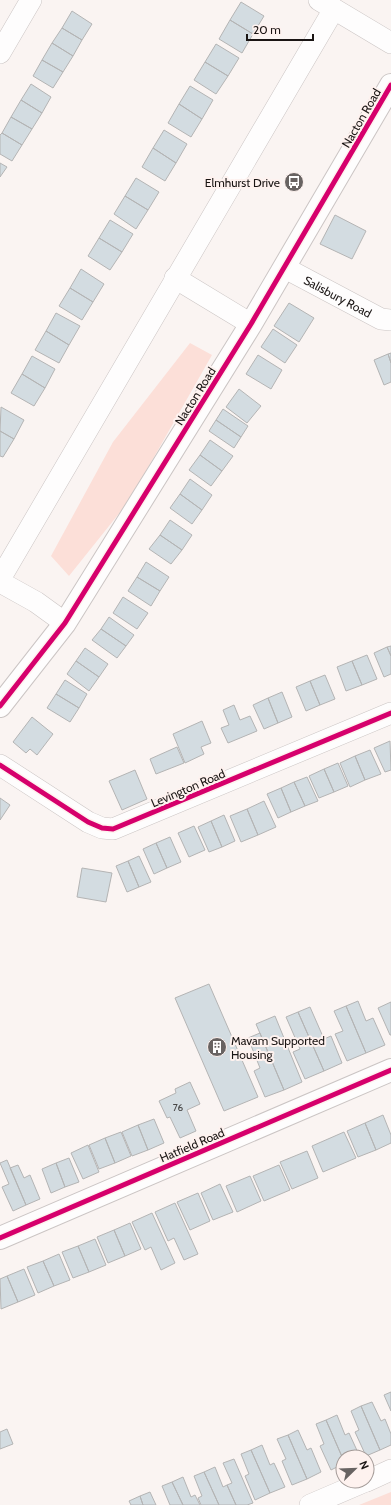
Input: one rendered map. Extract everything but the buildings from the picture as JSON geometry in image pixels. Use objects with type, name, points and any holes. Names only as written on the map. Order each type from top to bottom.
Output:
[{"type":"street","points":[[0,53],[31,0]]},
{"type":"street","points":[[65,623],[36,602],[0,581],[175,278],[327,5],[391,43]]},
{"type":"street","name":"Nacton Road","points":[[0,706],[65,623],[286,268],[391,85]]},
{"type":"street","name":"Salisbury Road","points":[[286,268],[381,319],[391,320]]},
{"type":"street","points":[[175,278],[251,324]]},
{"type":"street","name":"Levington Road","points":[[0,765],[88,822],[102,828],[113,829],[391,713]]},
{"type":"street","name":"Hatfield Road","points":[[0,1238],[391,1070]]},
{"type":"street","points":[[375,1477],[391,1470]]},
{"type":"street","points":[[310,1505],[348,1489]]},
{"type":"shaded area","points":[[190,343],[212,355],[129,501],[69,576],[51,556],[113,442]]},
{"type":"shaded area","points":[[391,1492],[391,1505],[359,1505]]},
{"type":"cycle path","points":[[0,706],[65,623],[251,324],[391,85]]},
{"type":"cycle path","points":[[0,765],[88,822],[102,828],[113,829],[391,713]]},
{"type":"cycle path","points":[[0,1238],[391,1070]]},
{"type":"place","name":"Elmhurst Drive","points":[[294,182]]},
{"type":"place","name":"Mavam Supported Housing","points":[[217,1047]]}]
